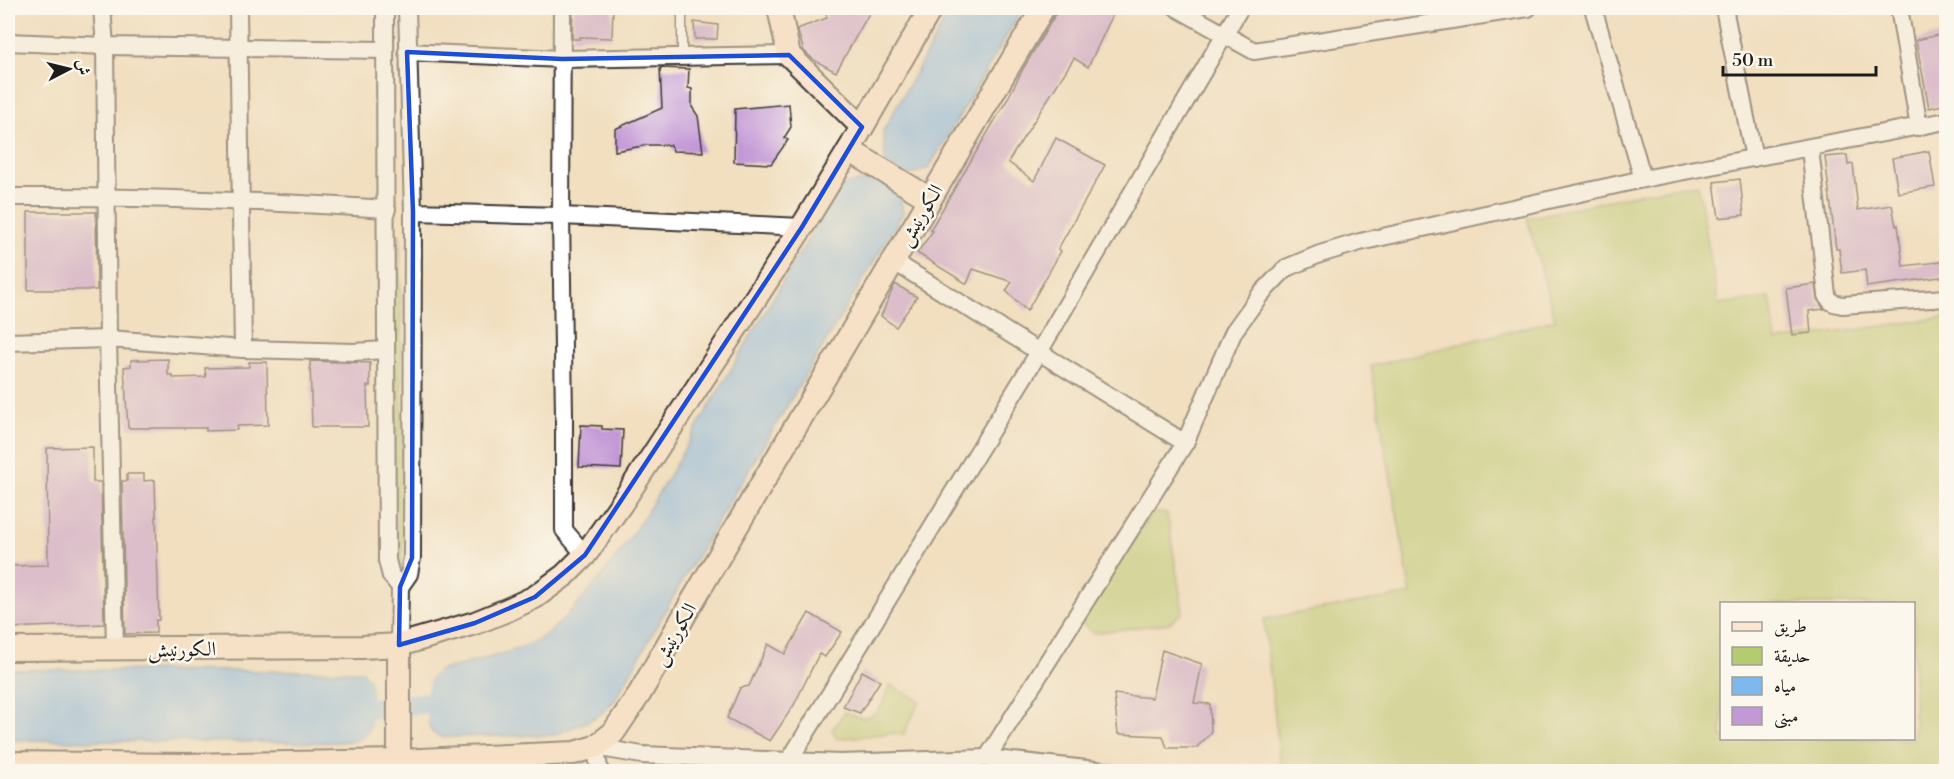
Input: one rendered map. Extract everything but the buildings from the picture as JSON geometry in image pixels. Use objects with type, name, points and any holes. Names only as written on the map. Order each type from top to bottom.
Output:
[{"type":"main road","points":[[779,8],[789,55],[862,127]]},
{"type":"main road","name":"الكورنيش","points":[[8,649],[399,645],[475,623],[535,597],[566,575],[585,555],[621,504],[802,227],[856,154],[862,127],[931,8]]},
{"type":"main road","name":"الكورنيش","points":[[8,763],[46,767],[186,768],[399,750],[511,764],[595,747],[613,733],[640,693],[893,261],[923,195],[1043,8]]},
{"type":"main road","points":[[856,154],[923,195]]},
{"type":"main road","points":[[399,645],[399,750]]},
{"type":"street","points":[[102,8],[105,46],[105,196],[115,649]]},
{"type":"street","points":[[238,8],[243,349]]},
{"type":"street","points":[[385,8],[387,560],[391,576],[400,587]]},
{"type":"street","points":[[399,645],[400,587],[409,574],[412,558],[413,212],[407,8]]},
{"type":"street","points":[[562,8],[564,530],[585,555]]},
{"type":"street","points":[[1177,8],[1254,51],[1528,8]]},
{"type":"street","points":[[789,761],[1039,352],[1240,8]]},
{"type":"street","points":[[1593,8],[1643,179]]},
{"type":"street","points":[[1724,8],[1754,158]]},
{"type":"street","points":[[1899,8],[1919,127]]},
{"type":"street","points":[[8,42],[105,46],[385,50]]},
{"type":"street","points":[[407,52],[562,59],[789,55]]},
{"type":"street","points":[[987,758],[1185,443],[1234,331],[1260,295],[1286,268],[1320,254],[1360,242],[1643,179],[1947,122]]},
{"type":"street","points":[[1810,148],[1827,295],[1832,303],[1842,305],[1890,303],[1947,298]]},
{"type":"street","points":[[8,197],[105,196],[241,200],[387,209]]},
{"type":"street","points":[[413,212],[802,227]]},
{"type":"street","points":[[893,261],[1185,443]]},
{"type":"street","points":[[8,342],[108,339],[243,349],[354,352],[386,350]]},
{"type":"street","points":[[600,771],[595,747],[642,754],[789,761],[841,767],[987,758],[1114,771]]},
{"type":"lane","points":[[682,8],[682,57]]},
{"type":"highlighted area","points":[[407,52],[562,59],[789,55],[862,127],[802,227],[585,555],[535,597],[475,623],[399,645],[400,587],[412,558],[413,212]]},
{"type":"green space","points":[[1698,184],[1718,304],[1770,298],[1776,341],[1946,317],[1946,771],[1285,772],[1281,770],[1264,619],[1411,594],[1371,366],[1555,320],[1527,218],[1647,192]]},
{"type":"green space","points":[[394,235],[400,235],[403,566],[397,566]]},
{"type":"green space","points":[[1151,513],[1167,513],[1183,612],[1170,623],[1094,633],[1081,623]]},
{"type":"green space","points":[[890,685],[920,701],[903,735],[893,733],[837,739],[832,730],[845,712],[857,717],[870,717],[882,706]]},
{"type":"water","points":[[952,8],[1023,8],[929,168],[907,176],[886,165],[883,131]]},
{"type":"water","points":[[877,179],[900,194],[903,213],[689,569],[615,700],[602,713],[554,735],[441,737],[433,733],[429,728],[427,717],[427,689],[431,677],[440,670],[495,656],[532,643],[552,630],[576,606],[618,554],[655,499],[828,205],[843,185]]},
{"type":"water","points":[[8,670],[363,671],[369,679],[371,688],[372,721],[367,734],[362,738],[331,742],[8,740]]},
{"type":"pier","points":[[434,669],[440,669],[430,678],[427,693],[428,727],[432,734],[441,737],[434,738],[425,728],[424,693],[425,681]]},
{"type":"pier","points":[[363,671],[367,671],[372,678],[375,691],[374,725],[366,739],[353,741],[365,737],[371,724],[372,692],[370,680]]},
{"type":"waterway","points":[[367,709],[451,700]]}]
